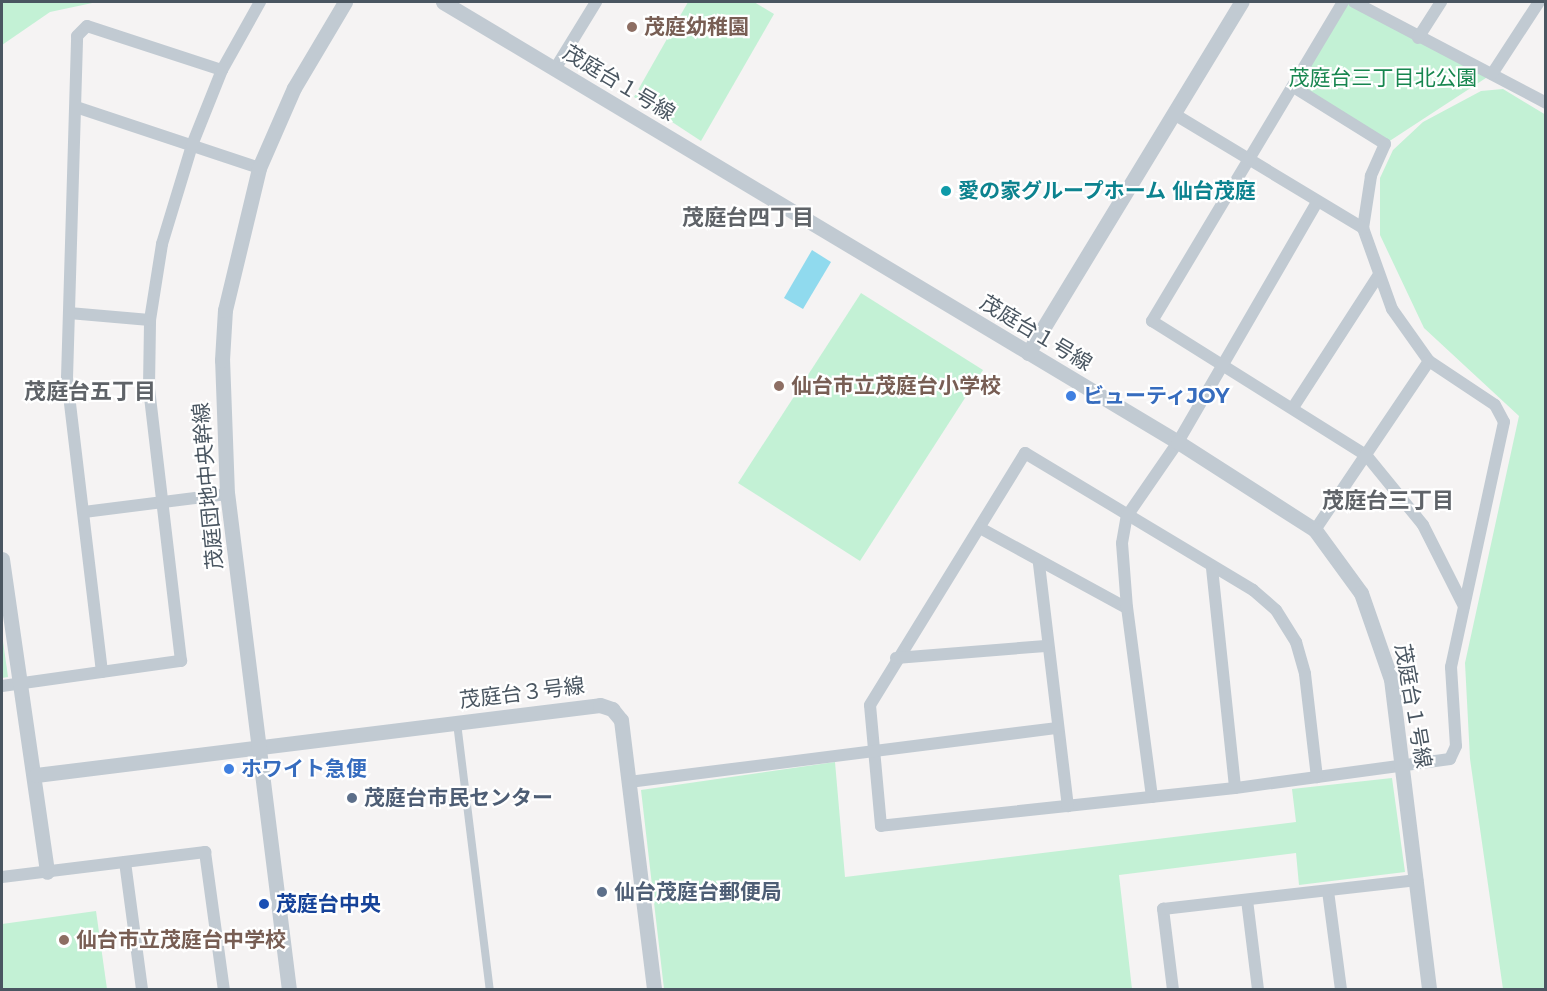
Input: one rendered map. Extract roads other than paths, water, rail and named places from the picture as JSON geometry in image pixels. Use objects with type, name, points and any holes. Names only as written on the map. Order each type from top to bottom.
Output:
[{"type":"street","points":[[2,686],[181,661],[149,387],[150,320],[162,244],[192,145],[222,70],[260,2]]},
{"type":"street","name":"茂庭団地中央幹線","points":[[290,990],[227,494],[220,410],[225,310],[259,168],[294,88],[345,2]]},
{"type":"street","name":"茂庭台１号線","points":[[446,2],[1178,442],[1315,530],[1361,593],[1377,629],[1391,679],[1430,990]]},
{"type":"street","points":[[555,69],[596,2]]},
{"type":"street","points":[[1028,353],[1241,2]]},
{"type":"street","points":[[1343,2],[1252,162],[1152,321],[1294,406],[1366,455],[1423,525],[1464,606]]},
{"type":"street","points":[[1354,2],[1418,38],[1545,103]]},
{"type":"street","points":[[1418,38],[1441,2]]},
{"type":"street","points":[[1492,74],[1539,2]]},
{"type":"street","points":[[102,672],[67,378],[77,36],[87,26],[222,70]]},
{"type":"street","points":[[1295,88],[1385,144],[1371,176],[1363,228],[1378,276],[1411,342],[1429,362],[1495,405],[1504,422],[1451,667],[1456,746],[1450,759],[1403,768],[1235,788],[881,826],[870,705],[896,658],[980,528],[1025,453],[1276,610],[1296,642],[1317,777]]},
{"type":"street","points":[[76,108],[259,168]]},
{"type":"street","points":[[1174,114],[1363,228]]},
{"type":"street","points":[[1152,797],[1127,608],[1122,543],[1127,516],[1178,442],[1221,363],[1317,202]]},
{"type":"street","points":[[1294,406],[1378,276]]},
{"type":"street","points":[[69,313],[150,320]]},
{"type":"street","points":[[1315,530],[1429,362]]},
{"type":"street","points":[[84,512],[227,494]]},
{"type":"street","points":[[980,528],[1039,564],[1127,608]]},
{"type":"street","points":[[2,559],[36,775],[47,872]]},
{"type":"street","points":[[1039,564],[1046,646],[1068,806]]},
{"type":"street","points":[[1212,568],[1235,788]]},
{"type":"street","points":[[896,658],[1046,646]]},
{"type":"street","name":"茂庭台３号線","points":[[36,775],[600,705],[612,709],[621,720],[654,990]]},
{"type":"street","points":[[457,723],[490,990]]},
{"type":"street","points":[[629,782],[1056,728]]},
{"type":"street","points":[[2,877],[205,852],[224,990]]},
{"type":"street","points":[[124,862],[142,990]]},
{"type":"street","points":[[1173,990],[1163,909],[1417,880]]},
{"type":"street","points":[[1328,891],[1341,990]]},
{"type":"street","points":[[1247,900],[1258,990]]},
{"type":"water","points":[[812,250],[831,262],[803,309],[784,298]]},
{"type":"place","name":"茂庭幼稚園","points":[[632,27]]},
{"type":"place","name":"愛の家グループホーム 仙台茂庭","points":[[946,191]]},
{"type":"place","name":"仙台市立茂庭台小学校","points":[[779,386]]},
{"type":"place","name":"ビューティJOY","points":[[1071,396]]},
{"type":"place","name":"ホワイト急便","points":[[229,769]]},
{"type":"place","name":"茂庭台市民センター","points":[[352,798]]},
{"type":"place","name":"仙台茂庭台郵便局","points":[[602,892]]},
{"type":"place","name":"茂庭台中央","points":[[264,904]]},
{"type":"place","name":"仙台市立茂庭台中学校","points":[[64,940]]},
{"type":"district","name":"茂庭台四丁目","points":[[748,218]]},
{"type":"district","name":"茂庭台五丁目","points":[[90,392]]},
{"type":"district","name":"茂庭台三丁目","points":[[1388,501]]},
{"type":"park label","name":"茂庭台三丁目北公園","points":[[1383,78]]}]
